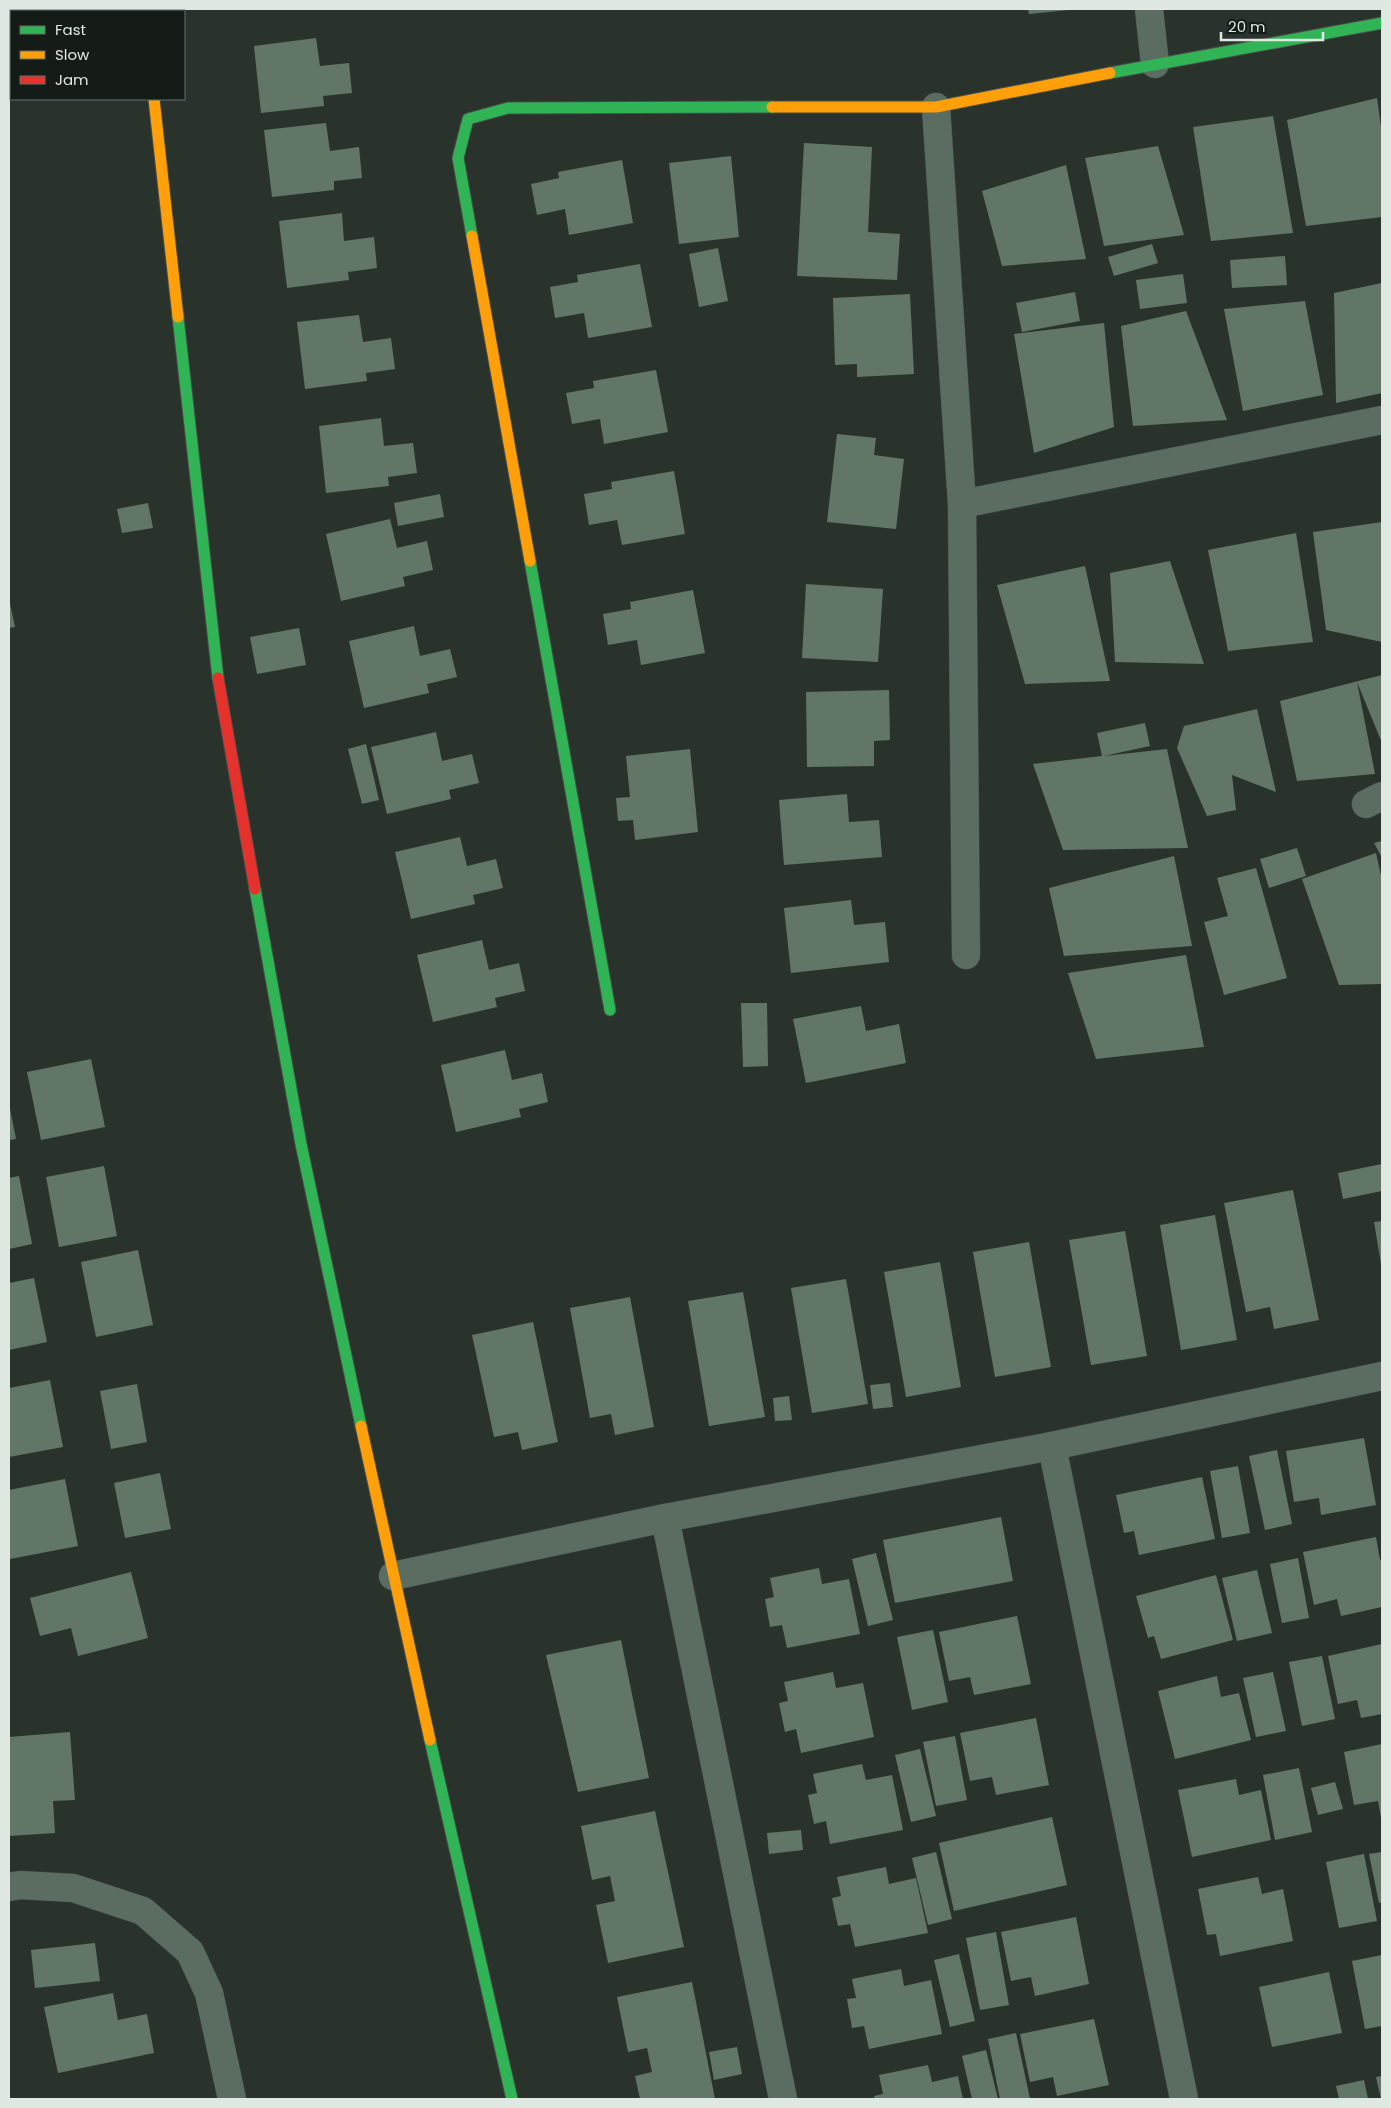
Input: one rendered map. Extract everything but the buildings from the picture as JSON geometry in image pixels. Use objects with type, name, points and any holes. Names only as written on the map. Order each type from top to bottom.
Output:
[{"type":"street","points":[[1149,9],[1156,64]]},
{"type":"street","points":[[610,1010],[458,158],[468,119],[508,108],[936,106],[1382,23]]},
{"type":"street","points":[[154,100],[217,675],[301,1144],[393,1576],[512,2099]]},
{"type":"street","points":[[936,106],[962,504],[966,956]]},
{"type":"street","points":[[962,504],[1382,420]]},
{"type":"street","points":[[393,1576],[665,1518],[1052,1446],[1382,1376]]},
{"type":"street","points":[[1052,1446],[1184,2099]]},
{"type":"street","points":[[665,1518],[783,2099]]},
{"type":"street","points":[[9,1887],[20,1885],[73,1888],[143,1912],[190,1952],[209,1993],[232,2099]]},
{"type":"traffic: fast","points":[[1110,73],[1382,23]]},
{"type":"traffic: fast","points":[[472,236],[458,158],[468,119],[508,108],[772,107]]},
{"type":"traffic: fast","points":[[178,317],[218,678]]},
{"type":"traffic: fast","points":[[530,561],[610,1010]]},
{"type":"traffic: fast","points":[[255,889],[301,1144],[361,1426]]},
{"type":"traffic: fast","points":[[430,1740],[512,2099]]},
{"type":"traffic: slow","points":[[772,107],[936,107],[1110,73]]},
{"type":"traffic: slow","points":[[154,100],[178,317]]},
{"type":"traffic: slow","points":[[472,236],[530,561]]},
{"type":"traffic: slow","points":[[361,1426],[430,1740]]},
{"type":"traffic: jam","points":[[218,678],[255,889]]}]
